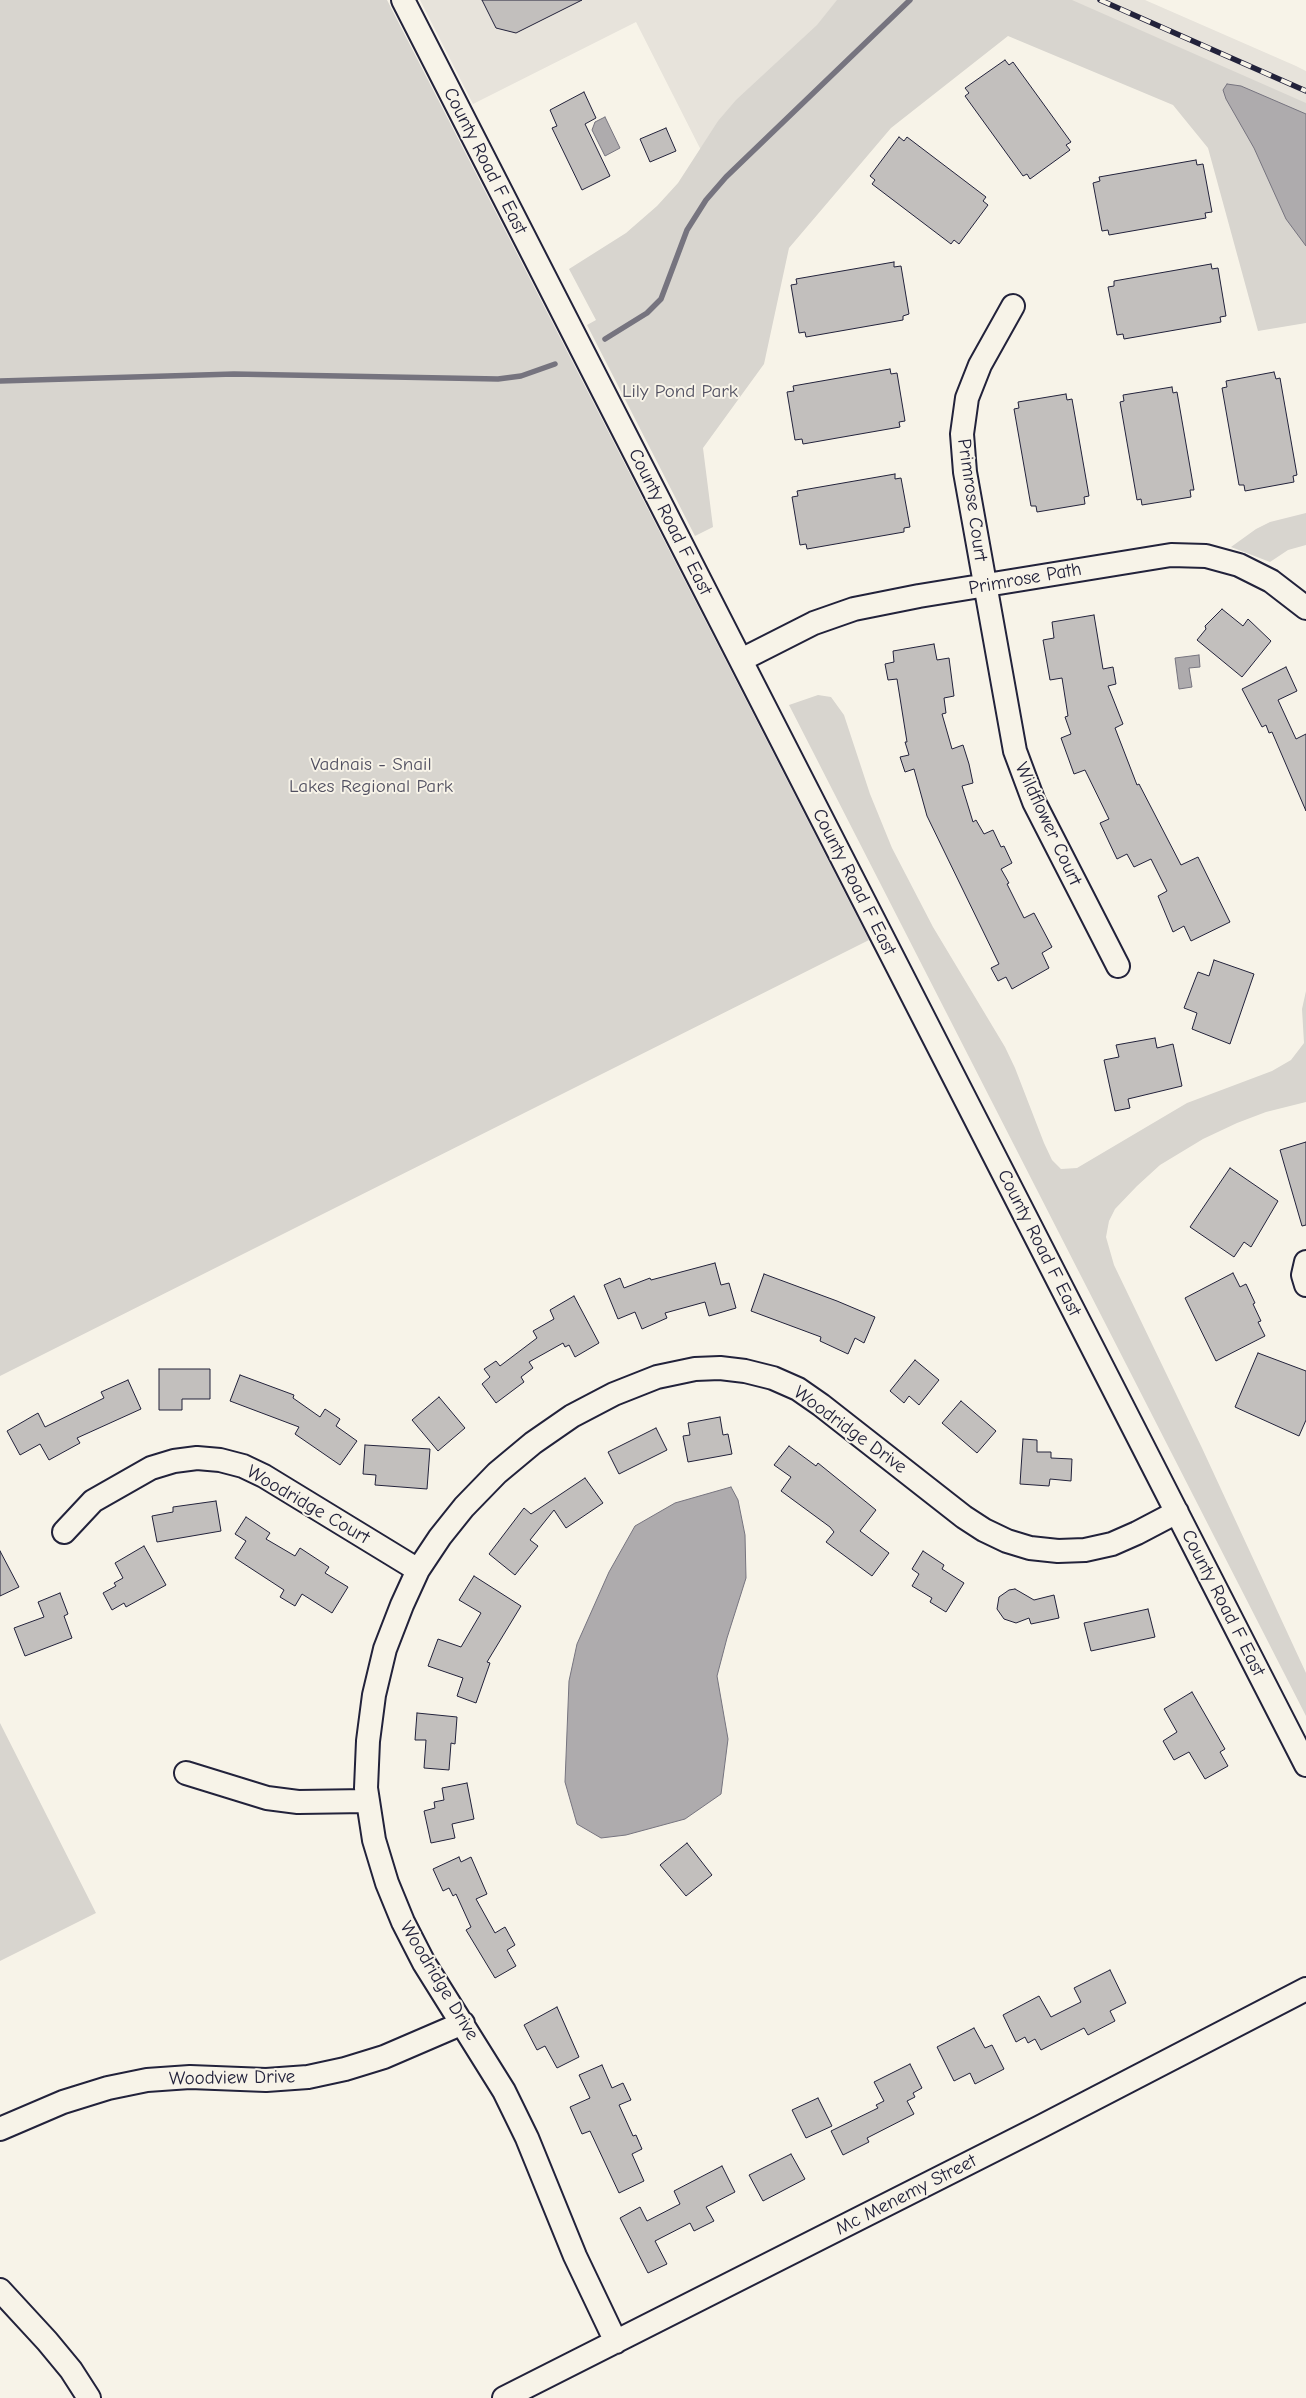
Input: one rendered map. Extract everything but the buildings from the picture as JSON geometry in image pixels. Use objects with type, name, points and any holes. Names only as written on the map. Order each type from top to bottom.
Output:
[{"type":"street","name":"County Road F East","points":[[403,0],[1306,1764]]},
{"type":"street","name":"Primrose Court","points":[[985,585],[964,463],[963,419],[974,378],[1014,306]]},
{"type":"street","name":"Primrose Path","points":[[740,660],[835,615],[886,602],[1153,557],[1197,555],[1223,560],[1255,572],[1279,586],[1306,608]]},
{"type":"street","name":"Wildflower Court","points":[[985,585],[1010,734],[1023,778],[1118,966]]},
{"type":"street","points":[[1306,1262],[1303,1275],[1306,1285]]},
{"type":"street","name":"Woodridge Drive","points":[[616,2342],[575,2256],[527,2138],[504,2091],[424,1963],[403,1922],[387,1883],[374,1840],[367,1801],[368,1741],[374,1695],[385,1649],[418,1570],[464,1506],[497,1473],[533,1442],[572,1416],[614,1394],[657,1377],[695,1369],[720,1368],[745,1371],[773,1378],[798,1389],[822,1405],[964,1517],[1006,1541],[1030,1548],[1058,1551],[1085,1550],[1112,1544],[1137,1534],[1177,1512]]},
{"type":"street","name":"Woodridge Court","points":[[64,1532],[93,1501],[151,1468],[174,1461],[197,1458],[220,1460],[243,1466],[264,1476],[418,1570]]},
{"type":"street","points":[[186,1773],[267,1798],[298,1802],[367,1801]]},
{"type":"street","name":"Mc Menemy Street","points":[[504,2398],[1306,1990]]},
{"type":"street","name":"Woodview Drive","points":[[0,2129],[72,2099],[108,2088],[147,2080],[190,2077],[266,2080],[308,2077],[345,2069],[384,2057],[463,2023]]},
{"type":"street","points":[[0,2290],[71,2370],[88,2398]]},
{"type":"shaded area","points":[[420,0],[879,0],[709,166],[636,22],[473,104]]},
{"type":"shaded area","points":[[1055,0],[1145,0],[1296,66],[1306,71],[1306,111]]},
{"type":"shaded area","points":[[1227,84],[1241,86],[1306,114],[1306,246],[1286,219],[1254,148],[1226,99],[1223,90]]},
{"type":"shaded area","points":[[605,117],[620,148],[605,156],[592,130],[595,122]]},
{"type":"shaded area","points":[[1199,655],[1200,667],[1189,668],[1192,687],[1179,689],[1175,658]]},
{"type":"shaded area","points":[[731,1487],[738,1500],[745,1535],[746,1578],[717,1676],[728,1739],[721,1794],[685,1819],[626,1835],[601,1838],[577,1824],[565,1782],[569,1681],[577,1644],[609,1572],[635,1526],[675,1503]]},
{"type":"green space","name":"Vadnais - Snail Lakes Regional Park","points":[[0,0],[387,0],[869,940],[0,1376]]},
{"type":"green space","name":"Lily Pond Park","points":[[837,0],[1072,0],[1306,103],[1306,323],[1258,331],[1208,148],[1173,105],[1008,36],[891,128],[789,248],[764,364],[703,448],[713,527],[695,536],[587,325],[596,320],[569,269],[626,233],[657,206],[678,183],[718,121],[736,100],[817,25]]},
{"type":"green space","points":[[1306,513],[1306,545],[1288,550],[1270,562],[1231,547],[1256,529],[1270,522]]},
{"type":"green space","points":[[818,695],[831,697],[844,715],[870,794],[892,848],[933,927],[1005,1047],[1044,1143],[1052,1160],[1061,1169],[1077,1168],[1187,1103],[1272,1071],[1291,1060],[1304,1043],[1302,1009],[1306,991],[1306,1102],[1266,1112],[1237,1123],[1203,1139],[1160,1165],[1115,1209],[1109,1221],[1106,1237],[1114,1265],[1202,1448],[1306,1673],[1306,1716],[789,705]]},
{"type":"green space","points":[[0,1723],[96,1913],[0,1961]]},
{"type":"waterway","points":[[605,339],[647,313],[661,299],[687,230],[706,200],[726,177],[910,0]]},
{"type":"waterway","points":[[0,381],[234,374],[498,379],[521,376],[555,364]]},
{"type":"railway","points":[[1100,0],[1306,91]]}]
